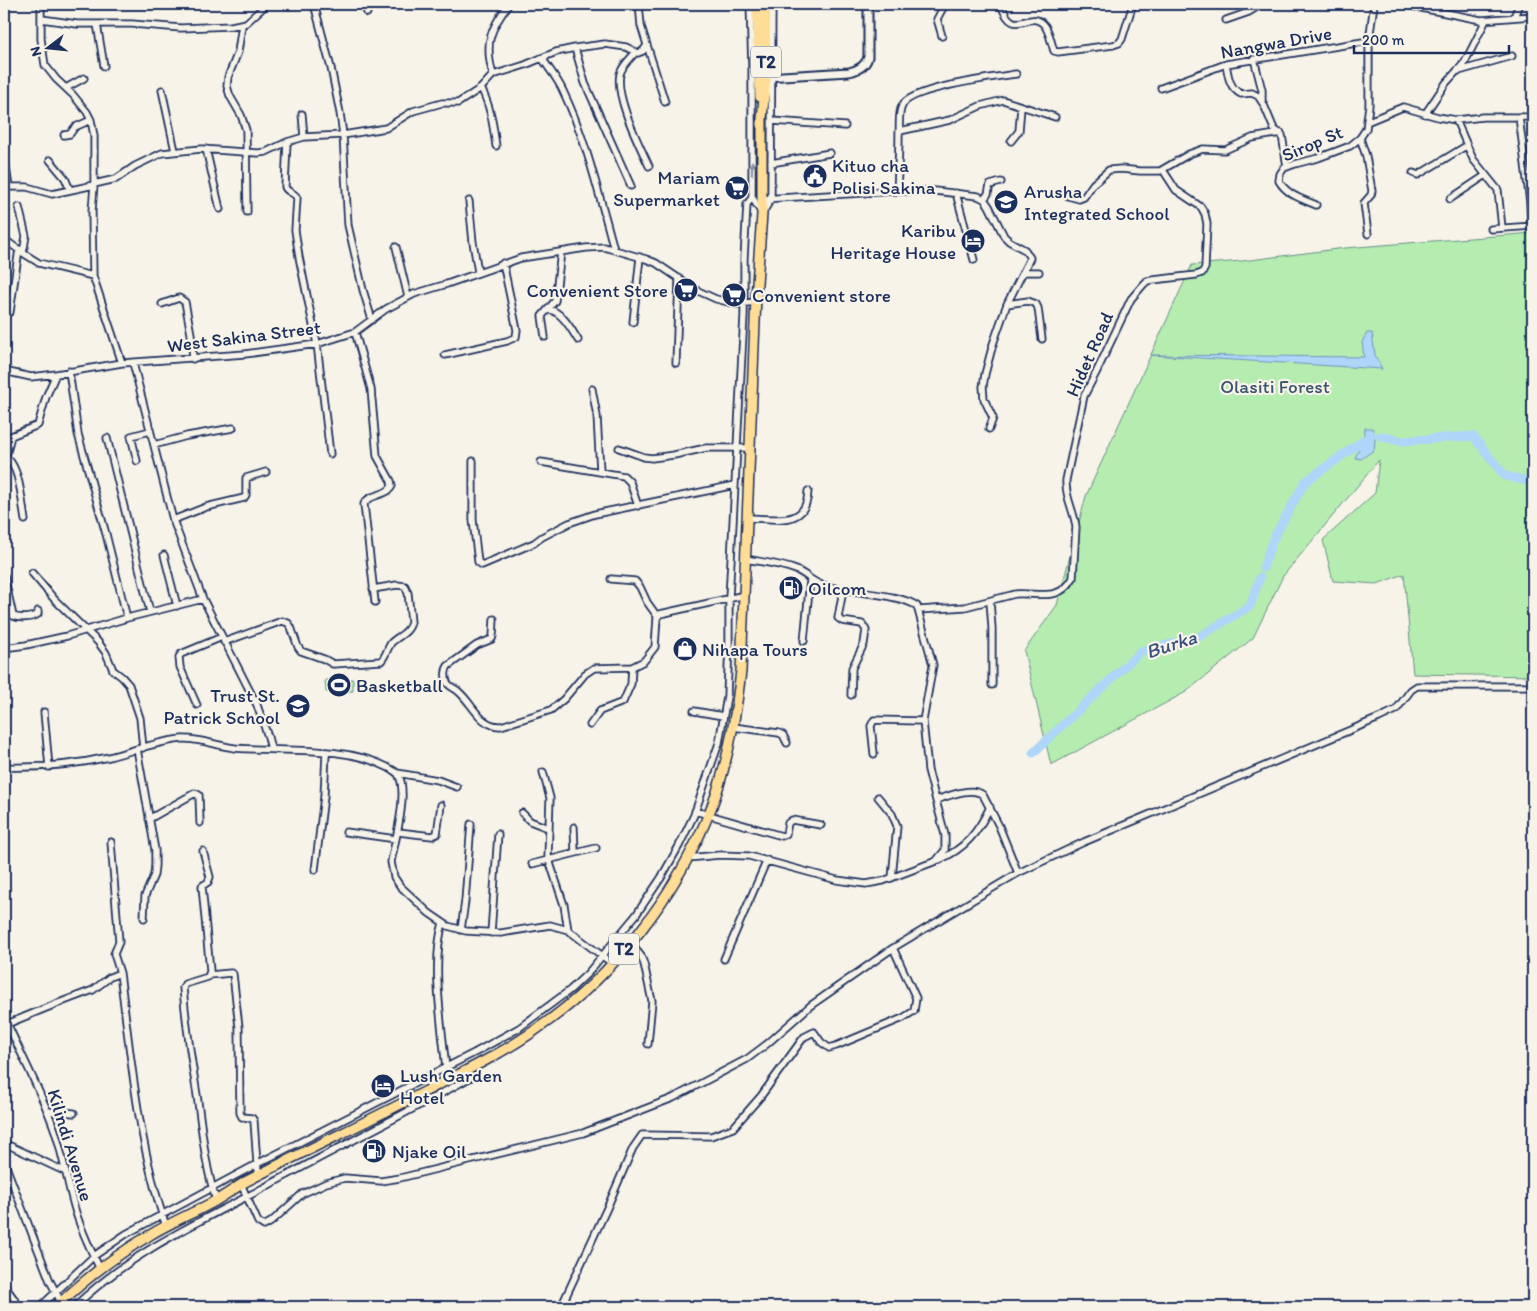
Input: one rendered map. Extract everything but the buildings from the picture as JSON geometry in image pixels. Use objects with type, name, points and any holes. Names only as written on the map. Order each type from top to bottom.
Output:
[{"type":"highway","name":"T2","points":[[58,1305],[100,1269],[149,1235],[216,1200],[241,1184],[500,1053],[535,1031],[613,964],[668,892],[688,858],[708,816],[720,780],[733,728],[742,661],[756,302],[762,214],[762,91],[757,4]]},
{"type":"highway","name":"T2","points":[[762,91],[771,77],[765,4]]},
{"type":"street","points":[[41,4],[41,39],[45,65],[87,112],[91,120],[94,136],[93,276],[122,363]]},
{"type":"street","points":[[42,19],[77,24],[132,24],[181,28],[242,25],[267,4]]},
{"type":"street","points":[[314,4],[331,68],[343,135],[348,225],[372,320]]},
{"type":"street","points":[[365,4],[367,14]]},
{"type":"street","points":[[493,74],[488,54],[490,39],[494,24],[509,4]]},
{"type":"street","points":[[640,4],[641,26],[665,102]]},
{"type":"street","points":[[750,4],[752,70],[761,199]]},
{"type":"street","points":[[761,199],[771,163],[772,4]]},
{"type":"street","points":[[771,77],[850,72],[863,66],[868,57],[868,4]]},
{"type":"street","points":[[942,36],[937,19],[945,4]]},
{"type":"street","points":[[1001,4],[1005,14],[1011,21],[1036,20],[1042,22],[1054,51],[1058,52],[1119,43],[1123,37],[1133,4]]},
{"type":"street","points":[[1226,20],[1249,12],[1262,4]]},
{"type":"street","name":"Sirop St","points":[[1316,205],[1296,196],[1282,186],[1279,181],[1280,174],[1287,167],[1350,146],[1366,130],[1369,121],[1369,41],[1374,4]]},
{"type":"street","points":[[1401,4],[1424,6],[1474,19],[1486,20],[1532,16],[1533,5]]},
{"type":"street","points":[[1514,17],[1520,4]]},
{"type":"street","points":[[1425,114],[1446,83],[1468,57],[1486,20]]},
{"type":"street","points":[[97,24],[104,66]]},
{"type":"street","points":[[242,25],[238,52],[228,77],[227,86],[230,96],[241,115],[248,140],[246,212]]},
{"type":"street","name":"Nangwa Drive","points":[[1162,88],[1226,64],[1369,41]]},
{"type":"street","points":[[4,132],[7,188],[27,187],[52,194],[112,180],[162,153],[206,149],[247,154],[266,152],[287,142],[304,137],[343,135],[386,128],[408,113],[442,103],[458,103],[481,88],[493,74],[556,52],[613,44],[626,47],[636,53]]},
{"type":"street","points":[[647,45],[643,51],[636,53],[622,69],[619,84],[630,122],[649,166]]},
{"type":"street","points":[[575,48],[585,83],[631,186]]},
{"type":"street","points":[[1457,71],[1512,56]]},
{"type":"street","points":[[542,58],[568,102],[593,175],[614,249]]},
{"type":"street","points":[[1254,59],[1262,90],[1262,102]]},
{"type":"street","points":[[1226,64],[1228,75],[1234,88],[1241,94],[1254,93],[1262,102],[1274,129],[1281,134],[1287,167]]},
{"type":"street","points":[[897,191],[899,118],[905,101],[959,83],[1016,74]]},
{"type":"street","points":[[66,88],[84,78]]},
{"type":"street","points":[[481,88],[488,102],[496,146]]},
{"type":"street","points":[[162,90],[175,151]]},
{"type":"street","points":[[900,131],[950,120],[989,102],[1008,100],[1021,107],[1055,117]]},
{"type":"street","points":[[1369,121],[1403,106],[1425,114],[1456,120],[1533,117]]},
{"type":"street","points":[[1012,141],[1018,131],[1021,107]]},
{"type":"street","points":[[302,114],[304,137]]},
{"type":"street","points":[[1491,229],[1532,226],[1530,175],[1519,117]]},
{"type":"street","points":[[64,135],[70,134],[76,127],[91,120]]},
{"type":"street","points":[[1456,120],[1466,146],[1499,192],[1502,228]]},
{"type":"street","points":[[772,121],[845,126]]},
{"type":"street","points":[[1068,196],[1079,199],[1084,197],[1092,184],[1106,172],[1112,170],[1163,170],[1188,154],[1203,149],[1225,150],[1252,138],[1281,134]]},
{"type":"street","points":[[1360,138],[1366,156],[1372,191],[1364,203],[1368,234]]},
{"type":"street","points":[[287,142],[285,187],[286,190],[298,198],[295,230],[317,344],[330,454]]},
{"type":"street","points":[[1413,173],[1418,175],[1466,146]]},
{"type":"street","points":[[206,149],[220,209]]},
{"type":"street","points":[[771,163],[830,153]]},
{"type":"street","points":[[50,160],[65,178],[70,190]]},
{"type":"street","name":"Hidet Road","points":[[919,610],[965,607],[1015,594],[1040,596],[1052,594],[1064,590],[1073,578],[1076,527],[1075,518],[1065,490],[1084,396],[1128,305],[1143,285],[1147,281],[1188,276],[1204,271],[1207,224],[1205,214],[1201,207],[1176,190],[1163,170]]},
{"type":"street","points":[[1450,199],[1486,176]]},
{"type":"street","points":[[984,199],[988,194],[990,185],[1001,182]]},
{"type":"street","points":[[40,1307],[94,1256],[126,1234],[257,1164],[446,1069],[519,1028],[554,1003],[582,979],[636,915],[661,878],[679,846],[695,811],[719,743],[724,716],[729,643],[728,598],[744,303],[747,204],[761,199],[897,191],[935,191],[978,196],[984,199],[1004,236],[1028,252],[1030,259],[1008,304],[993,344],[985,374],[984,400],[993,418],[989,429]]},
{"type":"street","points":[[956,193],[974,260]]},
{"type":"street","points":[[469,201],[473,248],[478,272]]},
{"type":"street","points":[[10,312],[21,251],[26,236],[19,207]]},
{"type":"street","points":[[4,238],[39,263],[93,276]]},
{"type":"street","points":[[396,247],[408,297]]},
{"type":"street","name":"West Sakina Street","points":[[4,371],[31,377],[122,363],[245,354],[317,344],[355,332],[386,309],[408,297],[503,263],[521,258],[604,247],[640,257],[656,264],[706,296],[726,302],[756,302]]},
{"type":"street","points":[[545,337],[542,316],[555,301],[561,252]]},
{"type":"street","points":[[633,322],[640,257]]},
{"type":"street","points":[[445,355],[507,341],[516,337],[517,330],[503,263]]},
{"type":"street","points":[[1023,272],[1039,272]]},
{"type":"street","points":[[676,363],[679,278]]},
{"type":"street","points":[[162,304],[179,298],[185,302],[193,359]]},
{"type":"street","points":[[1008,304],[1028,301],[1036,304],[1042,339]]},
{"type":"street","points":[[549,309],[558,313],[578,340]]},
{"type":"street","points":[[355,332],[371,389],[378,456],[392,486],[390,490],[368,498],[364,504],[375,602]]},
{"type":"street","points":[[133,363],[173,520],[203,599],[257,705],[271,749]]},
{"type":"street","points":[[69,371],[78,434],[127,618]]},
{"type":"street","points":[[25,520],[17,474],[12,462],[5,456],[11,436],[38,425],[46,396],[56,374]]},
{"type":"street","points":[[592,389],[600,471]]},
{"type":"street","points":[[154,445],[187,436],[233,428]]},
{"type":"street","points":[[137,461],[131,436],[150,431]]},
{"type":"street","points":[[107,438],[150,612]]},
{"type":"street","points":[[619,448],[652,458],[706,448],[751,448]]},
{"type":"street","points":[[473,461],[473,520],[478,558],[481,565],[534,543],[577,520],[608,510],[638,506],[735,486]]},
{"type":"street","points":[[541,462],[619,474],[627,479],[638,506]]},
{"type":"street","points":[[173,520],[206,507],[244,498],[246,495],[246,478],[266,472]]},
{"type":"street","points":[[748,518],[787,519],[795,516],[806,506],[808,491]]},
{"type":"street","points":[[164,555],[177,606]]},
{"type":"street","points":[[746,559],[794,569],[810,580],[824,586],[908,602],[917,606],[934,665],[923,721],[928,770],[946,845],[943,854],[936,861]]},
{"type":"street","points":[[32,573],[55,600],[86,629],[106,654],[114,670],[131,688],[140,718],[140,748],[155,850],[154,875],[145,896],[144,918]]},
{"type":"street","points":[[4,575],[13,616],[16,618],[35,616],[38,614],[38,611]]},
{"type":"street","points":[[494,619],[494,636],[492,639],[477,645],[448,666],[446,670],[447,683],[459,691],[475,712],[486,722],[493,726],[506,726],[551,710],[564,699],[585,674],[594,668],[632,667],[644,661],[653,651],[657,616],[635,581],[610,579]]},
{"type":"street","points":[[804,641],[810,580]]},
{"type":"street","points":[[197,705],[180,667],[179,657],[181,654],[223,639],[282,622],[286,622],[291,627],[301,651],[333,664],[381,662],[391,644],[406,632],[411,622],[408,593],[405,586],[397,585],[374,589]]},
{"type":"street","points":[[843,590],[838,618],[842,621],[862,624],[866,630],[864,644],[852,668],[850,695]]},
{"type":"street","points":[[657,616],[666,612],[745,595]]},
{"type":"street","points":[[4,648],[67,636],[86,629],[203,599]]},
{"type":"street","points":[[990,601],[992,685]]},
{"type":"street","points":[[590,725],[600,711],[623,702],[631,684],[632,667]]},
{"type":"street","points":[[241,1184],[259,1223],[264,1226],[302,1194],[332,1181],[345,1178],[381,1181],[400,1178],[583,1134],[673,1098],[747,1058],[767,1044],[810,1006],[893,948],[1018,873],[1084,842],[1379,718],[1396,710],[1410,690],[1417,686],[1533,686]]},
{"type":"street","points":[[694,711],[724,716]]},
{"type":"street","points":[[44,712],[50,767]]},
{"type":"street","points":[[874,754],[871,726],[874,720],[923,721]]},
{"type":"street","points":[[733,728],[776,732],[783,735],[788,743]]},
{"type":"street","points":[[4,767],[50,767],[90,761],[169,741],[187,739],[235,748],[326,753],[366,758],[397,773],[438,780],[457,787]]},
{"type":"street","points":[[315,870],[324,796],[326,753]]},
{"type":"street","points":[[543,772],[549,794],[548,859],[564,905],[568,930]]},
{"type":"street","points":[[397,773],[400,777],[402,790],[398,832],[391,866],[395,880],[409,896],[443,923],[461,930],[491,933],[550,925],[568,930],[613,964]]},
{"type":"street","points":[[936,800],[975,791],[983,795],[1018,873]]},
{"type":"street","points":[[149,819],[195,793],[199,795],[200,823]]},
{"type":"street","points":[[878,797],[892,814],[897,826],[892,878]]},
{"type":"street","points":[[398,832],[436,835],[439,832],[441,805]]},
{"type":"street","points":[[688,858],[734,855],[767,860],[837,880],[858,884],[875,884],[936,861],[959,850],[982,823],[990,808]]},
{"type":"street","points":[[695,811],[783,836],[786,834],[788,822],[792,820],[821,826]]},
{"type":"street","points":[[522,813],[530,821],[548,828]]},
{"type":"street","points":[[461,930],[471,824]]},
{"type":"street","points":[[574,827],[575,853]]},
{"type":"street","points":[[346,832],[396,839]]},
{"type":"street","points":[[491,933],[498,834]]},
{"type":"street","points":[[111,842],[119,942],[114,954],[120,973],[141,1128],[152,1181],[166,1226]]},
{"type":"street","points":[[532,864],[596,848]]},
{"type":"street","points":[[203,851],[210,877],[208,882],[202,886],[209,975]]},
{"type":"street","points":[[724,959],[767,860]]},
{"type":"street","points":[[443,923],[438,948],[439,995],[446,1069]]},
{"type":"street","points":[[630,942],[641,956],[644,964],[652,1001],[648,1044]]},
{"type":"street","points":[[561,1307],[633,1148],[642,1135],[711,1136],[733,1128],[761,1096],[804,1037],[814,1032],[825,1046],[829,1048],[903,1018],[914,1011],[916,998],[893,948]]},
{"type":"street","points":[[8,1024],[93,990],[110,977],[120,973]]},
{"type":"street","points":[[216,1200],[204,1147],[186,1032],[183,988],[185,984],[209,975],[233,974],[239,1027],[240,1113],[242,1117],[252,1118],[254,1121],[259,1175]]},
{"type":"street","name":"Kilindi Avenue","points":[[4,1016],[33,1076],[47,1111],[66,1172],[74,1207],[86,1241],[100,1269]]},
{"type":"street","points":[[74,1307],[101,1282],[139,1255],[177,1232],[473,1076]]},
{"type":"street","points":[[47,1111],[74,1113]]},
{"type":"street","points":[[4,1144],[66,1172]]},
{"type":"street","points":[[4,1161],[55,1291],[58,1305]]},
{"type":"street","points":[[4,1284],[20,1307]]},
{"type":"green space","name":"Olasiti Forest","points":[[1533,233],[1533,676],[1413,674],[1404,574],[1377,584],[1333,581],[1323,540],[1375,493],[1379,460],[1283,576],[1253,638],[1186,692],[1051,765],[1024,651],[1057,605],[1086,496],[1192,265],[1242,261],[1345,248]]},
{"type":"green space","name":"Basketball","points":[[353,679],[353,691],[326,692],[325,680]]},
{"type":"water","points":[[1367,333],[1372,333],[1375,355],[1382,369],[1151,355],[1364,357],[1362,342]]},
{"type":"water","points":[[1365,428],[1372,428],[1375,439],[1374,450],[1361,459],[1355,458],[1362,442]]},
{"type":"waterway","points":[[1263,568],[1273,539],[1305,482],[1371,435]]},
{"type":"waterway","name":"Burka","points":[[1380,436],[1401,441],[1473,436],[1505,476],[1533,482]]},
{"type":"waterway","name":"Burka","points":[[1033,753],[1141,651],[1197,638],[1250,606],[1260,577]]},
{"type":"place","name":"Kituo cha Polisi Sakina","points":[[815,176]]},
{"type":"place","name":"Mariam Supermarket","points":[[737,188]]},
{"type":"place","name":"Arusha Integrated School","points":[[1006,202]]},
{"type":"place","name":"Karibu Heritage House","points":[[973,241]]},
{"type":"place","name":"Convenient Store","points":[[686,290]]},
{"type":"place","name":"Convenient store","points":[[734,295]]},
{"type":"place","name":"Oilcom","points":[[791,588]]},
{"type":"place","name":"Nihapa Tours","points":[[685,649]]},
{"type":"place","name":"Basketball","points":[[339,685]]},
{"type":"place","name":"Trust St. Patrick School","points":[[298,706]]},
{"type":"place","name":"Lush Garden Hotel","points":[[383,1086]]},
{"type":"place","name":"Njake Oil","points":[[374,1151]]}]
